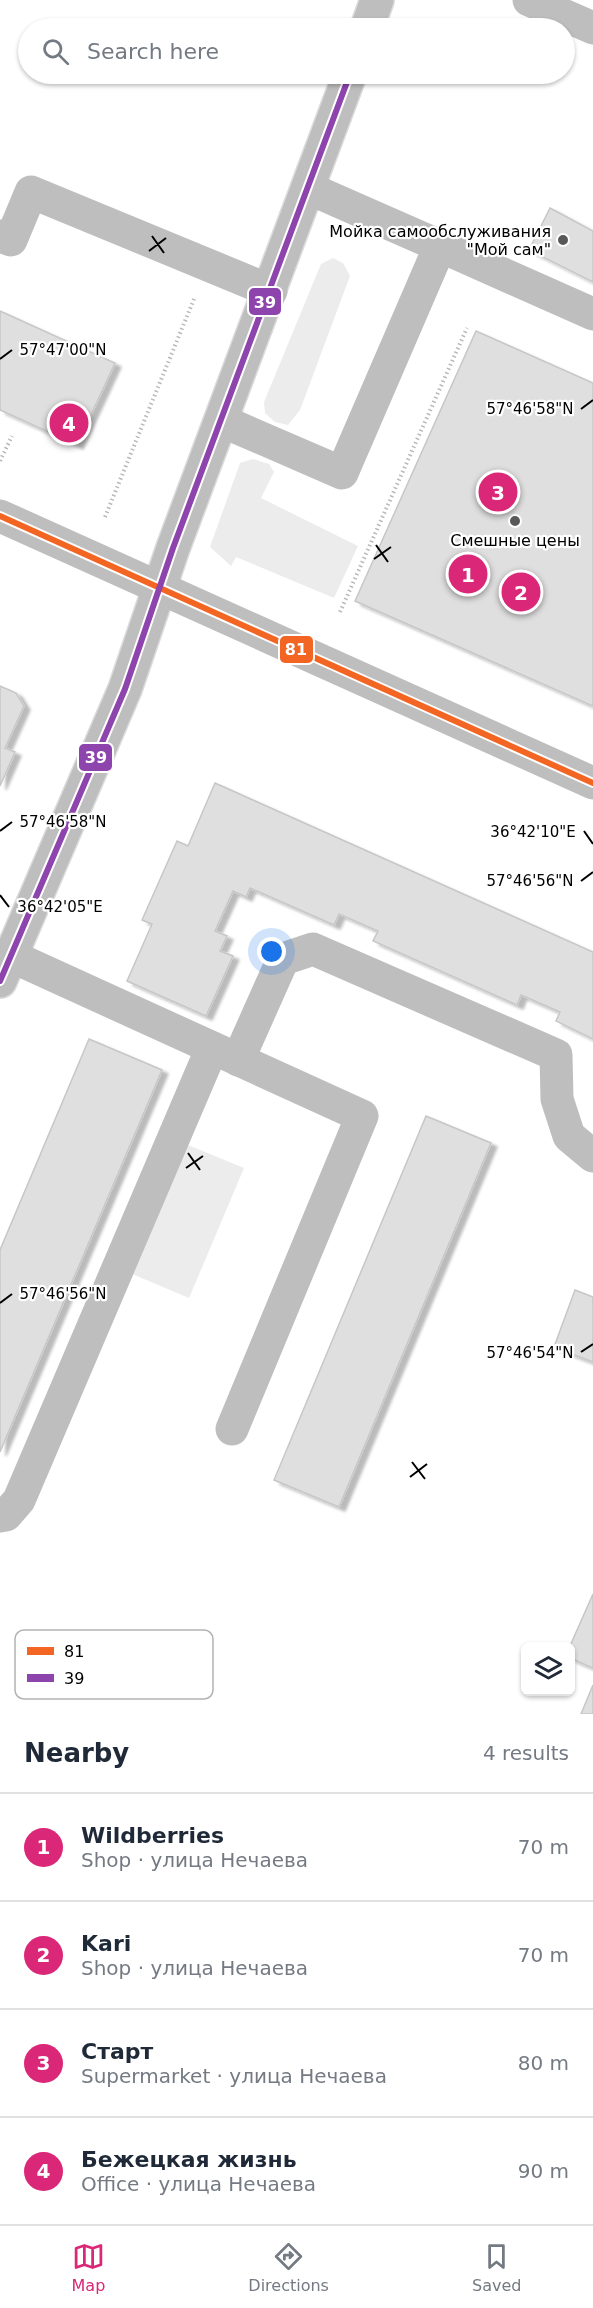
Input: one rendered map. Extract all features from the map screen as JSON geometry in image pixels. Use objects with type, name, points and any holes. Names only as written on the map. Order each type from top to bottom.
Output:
[{"type":"main road","points":[[371,18],[377,0]]},
{"type":"main road","points":[[529,0],[570,18]]},
{"type":"main road","points":[[575,20],[593,28]]},
{"type":"main road","points":[[232,1429],[362,1116],[225,1054],[6,968],[125,689],[346,84]]},
{"type":"main road","points":[[308,188],[593,314]]},
{"type":"main road","points":[[0,236],[11,240],[31,192],[271,291]]},
{"type":"main road","points":[[222,421],[342,472],[440,246]]},
{"type":"main road","points":[[0,516],[593,783]]},
{"type":"main road","points":[[0,1516],[6,1515],[19,1500],[225,1054],[284,959],[314,950],[556,1055],[557,1099],[569,1136],[593,1156]]},
{"type":"path","points":[[105,517],[208,265]]},
{"type":"path","points":[[340,612],[467,328]]},
{"type":"path","points":[[0,460],[12,436]]},
{"type":"shaded area","points":[[333,258],[343,263],[350,276],[300,410],[288,425],[275,422],[265,413],[264,402],[321,264]]},
{"type":"shaded area","points":[[253,459],[269,464],[274,472],[261,498],[358,546],[334,598],[236,557],[231,566],[210,547],[240,463]]},
{"type":"shaded area","points":[[188,1145],[244,1168],[189,1298],[132,1274]]},
{"type":"building","name":"Мойка самообслуживания \"Мой сам\"","points":[[550,208],[593,231],[593,282],[529,250]]},
{"type":"building","points":[[0,311],[115,363],[77,445],[0,410]]},
{"type":"building","points":[[476,331],[593,383],[593,706],[355,601]]},
{"type":"building","points":[[0,686],[16,693],[24,706],[5,748],[15,752],[0,786]]},
{"type":"building","points":[[215,783],[593,952],[593,1039],[556,1021],[560,1012],[521,995],[517,1005],[373,941],[378,931],[339,914],[334,925],[250,888],[246,897],[233,891],[215,931],[227,936],[220,951],[233,956],[206,1016],[127,981],[152,924],[142,920],[177,841],[188,846]]},
{"type":"building","points":[[89,1039],[162,1070],[0,1452],[0,1250]]},
{"type":"building","points":[[426,1116],[491,1143],[339,1507],[274,1480]]},
{"type":"building","points":[[575,1290],[593,1297],[593,1362],[554,1347]]},
{"type":"building","points":[[593,1594],[593,1668],[575,1660],[575,1642],[572,1642]]},
{"type":"building","points":[[593,1685],[593,1714],[581,1714]]},
{"type":"transit line","name":"39","points":[[0,981],[125,689],[173,548],[346,84]]},
{"type":"transit line","name":"81","points":[[0,516],[593,783]]},
{"type":"place","name":"Мойка самообслуживания \"Мой сам\"","points":[[563,240]]},
{"type":"place","name":"Бежецкая жизнь","points":[[69,423]]},
{"type":"place","name":"Старт","points":[[498,492]]},
{"type":"place","name":"Смешные цены","points":[[515,521]]},
{"type":"place","name":"Wildberries","points":[[468,574]]},
{"type":"place","name":"Kari","points":[[521,592]]}]
